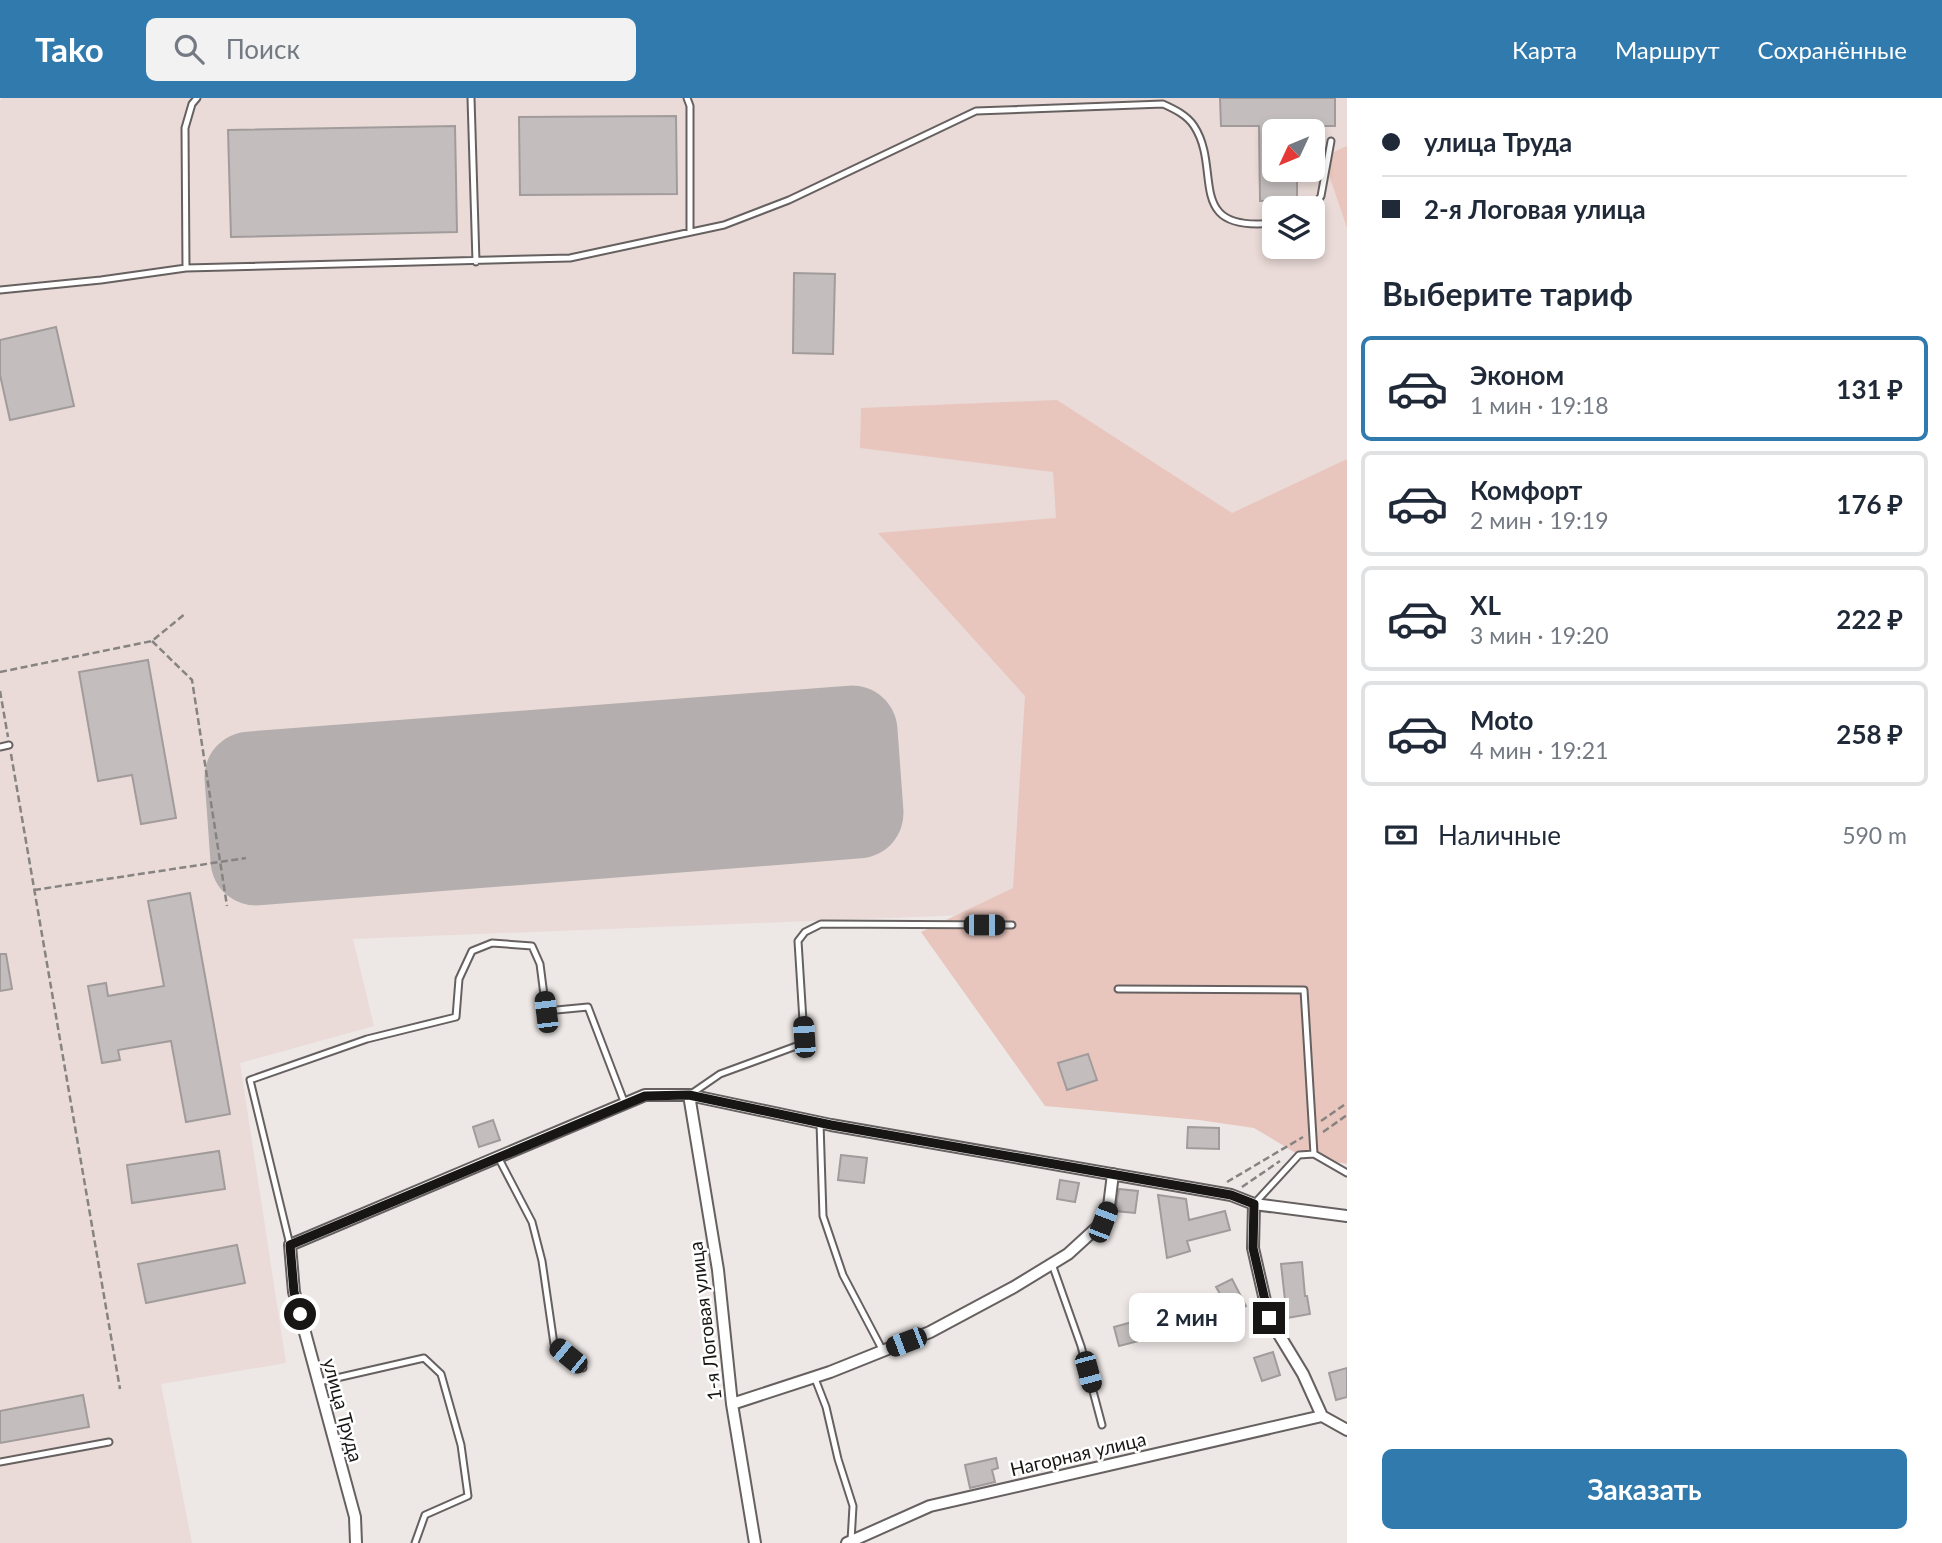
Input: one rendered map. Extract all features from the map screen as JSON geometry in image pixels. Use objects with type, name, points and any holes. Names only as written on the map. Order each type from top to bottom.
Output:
[{"type":"street","points":[[290,1245],[645,1096],[689,1095],[820,1123],[1231,1195],[1254,1204],[1345,1214]]},
{"type":"street","name":"1-я Логовая улица","points":[[689,1095],[718,1270],[732,1404],[755,1543]]},
{"type":"street","points":[[732,1404],[930,1332],[1052,1264],[1068,1254],[1103,1222],[1109,1206],[1113,1174]]},
{"type":"street","points":[[1254,1204],[1253,1248],[1269,1318],[1303,1374],[1322,1416],[1347,1430]]},
{"type":"street","name":"улица Труда","points":[[290,1245],[294,1292],[355,1517],[356,1543]]},
{"type":"street","name":"Нагорная улица","points":[[849,1542],[930,1507],[1322,1416]]},
{"type":"lane","points":[[186,268],[185,128],[192,104],[197,98]]},
{"type":"lane","points":[[471,98],[475,262]]},
{"type":"lane","points":[[687,98],[690,106],[690,232]]},
{"type":"lane","points":[[0,290],[186,268],[570,258],[724,225],[789,200],[976,111],[1163,104],[1178,110],[1194,125],[1205,153],[1207,189],[1215,209],[1229,218],[1254,225],[1262,224]]},
{"type":"lane","points":[[1321,196],[1331,141]]},
{"type":"lane","points":[[0,747],[9,745]]},
{"type":"lane","points":[[689,1095],[720,1074],[799,1045],[804,1037],[798,941],[805,932],[821,924],[1012,925]]},
{"type":"lane","points":[[290,1245],[250,1080],[366,1039],[456,1017],[459,979],[472,951],[492,943],[532,946],[540,964],[546,1012],[588,1007],[625,1104]]},
{"type":"lane","points":[[1118,989],[1304,990],[1314,1154]]},
{"type":"lane","points":[[820,1123],[823,1216],[843,1275],[883,1351]]},
{"type":"lane","points":[[1254,1204],[1299,1155],[1314,1154],[1347,1173]]},
{"type":"lane","points":[[498,1157],[532,1222],[554,1344],[583,1367]]},
{"type":"lane","points":[[1052,1264],[1081,1346],[1102,1425]]},
{"type":"lane","points":[[317,1382],[424,1358],[440,1374],[461,1445],[468,1496],[425,1515],[415,1543]]},
{"type":"lane","points":[[814,1376],[826,1407],[838,1459],[853,1506],[849,1542]]},
{"type":"lane","points":[[0,1462],[109,1441]]},
{"type":"path","points":[[0,672],[152,641],[186,613]]},
{"type":"path","points":[[152,641],[192,680],[226,906]]},
{"type":"path","points":[[0,691],[120,1388]]},
{"type":"path","points":[[34,890],[246,858]]},
{"type":"path","points":[[1211,1192],[1293,1144],[1347,1103]]},
{"type":"shaded area","points":[[2,98],[1347,98],[1347,900],[353,939],[374,1026],[240,1063],[286,1363],[161,1384],[192,1543],[0,1543]]},
{"type":"shaded area","points":[[1347,146],[1347,228],[1325,163],[1325,156]]},
{"type":"shaded area","points":[[1057,400],[1232,513],[1347,459],[1347,1164],[1299,1155],[1254,1128],[1199,1120],[1045,1106],[921,932],[1013,888],[1025,696],[878,533],[1056,518],[1053,472],[860,448],[861,408]]},
{"type":"building","points":[[1220,98],[1335,98],[1335,126],[1325,126],[1325,119],[1262,119],[1262,182],[1297,182],[1297,196],[1262,196],[1260,201],[1259,126],[1221,126]]},
{"type":"building","points":[[676,116],[677,194],[520,195],[519,117]]},
{"type":"building","points":[[455,126],[457,232],[231,237],[228,130]]},
{"type":"building","points":[[794,273],[835,274],[833,354],[793,353]]},
{"type":"building","points":[[56,327],[74,406],[10,420],[0,375],[0,340]]},
{"type":"building","points":[[148,660],[176,818],[141,824],[132,775],[98,781],[79,672]]},
{"type":"building","points":[[190,893],[230,1114],[186,1122],[171,1041],[118,1050],[120,1060],[102,1063],[88,986],[106,983],[108,996],[164,986],[148,901]]},
{"type":"building","points":[[0,954],[6,954],[12,989],[0,991]]},
{"type":"building","points":[[1088,1054],[1097,1080],[1067,1090],[1058,1063]]},
{"type":"building","points":[[493,1120],[500,1140],[479,1147],[473,1127]]},
{"type":"building","points":[[1188,1127],[1219,1128],[1219,1149],[1187,1148]]},
{"type":"building","points":[[219,1151],[225,1189],[132,1203],[127,1165]]},
{"type":"building","points":[[841,1155],[867,1158],[864,1183],[838,1180]]},
{"type":"building","points":[[1060,1180],[1079,1183],[1075,1202],[1057,1199]]},
{"type":"building","points":[[1119,1189],[1138,1191],[1135,1213],[1115,1211]]},
{"type":"building","points":[[1158,1195],[1186,1199],[1189,1220],[1225,1211],[1230,1230],[1187,1241],[1190,1251],[1167,1258]]},
{"type":"building","points":[[237,1245],[245,1283],[146,1303],[138,1264]]},
{"type":"building","points":[[1302,1262],[1305,1296],[1310,1314],[1287,1318],[1281,1264]]},
{"type":"building","points":[[1232,1279],[1246,1306],[1230,1314],[1225,1305],[1205,1317],[1199,1306],[1220,1294],[1216,1287]]},
{"type":"building","points":[[1136,1321],[1142,1340],[1119,1346],[1114,1327]]},
{"type":"building","points":[[1273,1352],[1280,1375],[1262,1381],[1254,1358]]},
{"type":"building","points":[[1347,1368],[1347,1397],[1336,1400],[1329,1373]]},
{"type":"building","points":[[83,1395],[89,1427],[0,1443],[0,1411]]},
{"type":"building","points":[[996,1458],[998,1468],[992,1470],[995,1482],[970,1488],[965,1465]]},
{"type":"runway","points":[[852,731],[858,813],[256,860],[250,777],[852,731]]},
{"type":"route","points":[[300,1314],[294,1292],[290,1245],[645,1096],[689,1095],[831,1125],[1231,1195],[1254,1204],[1253,1248],[1269,1318]]}]
